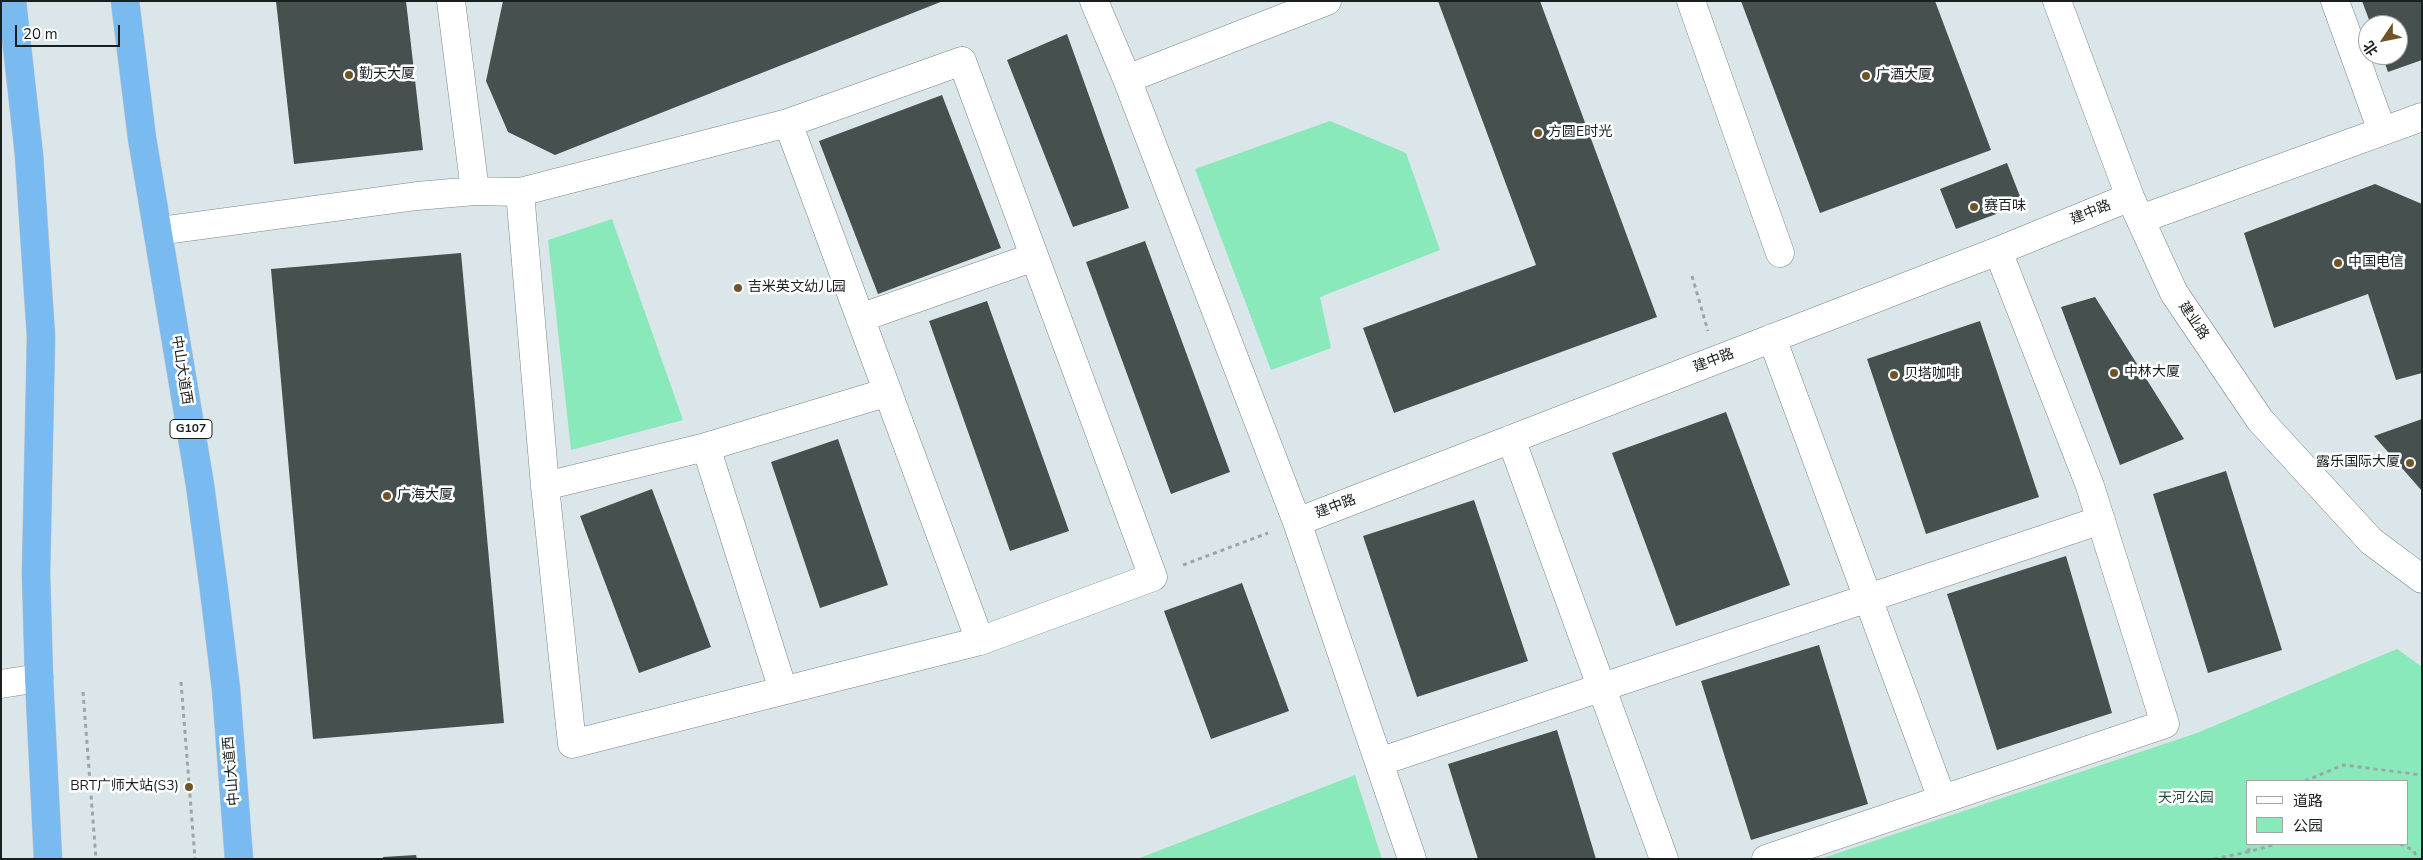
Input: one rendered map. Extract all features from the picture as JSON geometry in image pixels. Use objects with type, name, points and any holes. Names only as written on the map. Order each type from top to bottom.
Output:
[{"type":"highway","points":[[12,1],[29,155],[41,336],[36,574],[38,678],[48,859]]},
{"type":"highway","name":"中山大道西","points":[[125,1],[142,138],[159,230],[200,485],[214,590],[226,689],[239,859]]},
{"type":"street","points":[[451,1],[475,192]]},
{"type":"street","points":[[1094,1],[1127,79],[1297,522],[1412,859]]},
{"type":"street","points":[[1127,79],[1327,1]]},
{"type":"street","points":[[1690,1],[1780,253]]},
{"type":"street","name":"建业路","points":[[2057,1],[2136,208],[2174,293],[2260,420],[2371,541],[2422,579]]},
{"type":"street","points":[[2335,1],[2382,131]]},
{"type":"street","points":[[159,230],[417,196],[475,192],[520,192],[788,123],[962,61],[1153,577],[980,641],[572,744],[545,486],[520,192]]},
{"type":"street","name":"建中路","points":[[1297,522],[1998,251],[2422,117]]},
{"type":"street","points":[[788,123],[980,641]]},
{"type":"street","points":[[1766,859],[2165,724],[2090,486],[1998,251]]},
{"type":"street","points":[[860,318],[1034,256]]},
{"type":"street","points":[[1772,338],[1942,799]]},
{"type":"street","points":[[545,486],[706,448],[888,392]]},
{"type":"street","points":[[1511,439],[1664,859]]},
{"type":"street","points":[[706,448],[784,690]]},
{"type":"street","points":[[1379,762],[2101,520]]},
{"type":"street","points":[[1,684],[38,678]]},
{"type":"path","points":[[1692,276],[1716,360]]},
{"type":"path","points":[[1198,559],[1297,522]]},
{"type":"path","points":[[181,682],[195,859]]},
{"type":"path","points":[[83,692],[96,859]]},
{"type":"path","points":[[2307,780],[2344,765],[2422,775]]},
{"type":"path","points":[[2248,852],[2251,845]]},
{"type":"path","points":[[2214,859],[2272,845]]},
{"type":"path","points":[[2402,845],[2413,850],[2418,859]]},
{"type":"green space","points":[[1330,121],[1406,153],[1440,250],[1320,297],[1331,348],[1271,370],[1195,169]]},
{"type":"green space","points":[[612,219],[683,420],[571,450],[548,240]]},
{"type":"green space","name":"天河公园","points":[[2397,649],[2422,667],[2422,859],[1820,859],[2197,733]]},
{"type":"green space","points":[[1355,775],[1382,859],[1137,859]]},
{"type":"building","name":"勤天大厦","points":[[276,1],[406,1],[423,150],[294,164]]},
{"type":"building","points":[[503,1],[943,1],[555,155],[508,132],[486,81]]},
{"type":"building","name":"方圆E时光","points":[[1438,1],[1540,1],[1657,317],[1394,413],[1363,328],[1536,265]]},
{"type":"building","name":"广酒大厦","points":[[1741,1],[1935,1],[1991,150],[1820,213]]},
{"type":"building","points":[[2362,1],[2422,1],[2422,60],[2408,65],[2408,15],[2367,15]]},
{"type":"building","points":[[1067,34],[1129,208],[1073,227],[1007,60]]},
{"type":"building","points":[[2386,65],[2408,65],[2388,72]]},
{"type":"building","points":[[942,95],[1001,248],[878,294],[819,141]]},
{"type":"building","points":[[2007,163],[2023,204],[1956,229],[1940,189]]},
{"type":"building","name":"中国电信","points":[[2375,184],[2422,204],[2422,373],[2396,380],[2368,294],[2274,328],[2244,233]]},
{"type":"building","points":[[1145,241],[1230,472],[1171,494],[1086,262]]},
{"type":"building","name":"广海大厦","points":[[461,253],[504,723],[313,739],[271,269]]},
{"type":"building","name":"中林大厦","points":[[2095,297],[2184,439],[2120,465],[2061,307]]},
{"type":"building","points":[[987,301],[1069,531],[1010,551],[929,321]]},
{"type":"building","points":[[1980,321],[2039,497],[1926,534],[1867,359]]},
{"type":"building","points":[[1726,412],[1790,585],[1676,626],[1612,453]]},
{"type":"building","name":"露乐国际大厦","points":[[2422,419],[2422,491],[2374,436]]},
{"type":"building","points":[[838,439],[888,585],[820,608],[771,462]]},
{"type":"building","points":[[2226,471],[2282,650],[2208,673],[2153,494]]},
{"type":"building","points":[[652,489],[711,647],[639,673],[580,516]]},
{"type":"building","points":[[1474,500],[1528,661],[1417,697],[1363,536]]},
{"type":"building","points":[[2066,556],[2112,713],[1997,750],[1947,594]]},
{"type":"building","points":[[1242,583],[1289,711],[1211,739],[1164,611]]},
{"type":"building","points":[[1819,645],[1868,804],[1751,840],[1701,681]]},
{"type":"building","points":[[1557,730],[1596,859],[1478,859],[1448,764]]},
{"type":"building","points":[[416,855],[417,859],[383,859],[383,857]]},
{"type":"place","name":"勤天大厦","points":[[349,75]]},
{"type":"place","name":"广酒大厦","points":[[1866,76]]},
{"type":"place","name":"方圆E时光","points":[[1538,133]]},
{"type":"place","name":"赛百味","points":[[1974,207]]},
{"type":"place","name":"中国电信","points":[[2338,263]]},
{"type":"place","name":"吉米英文幼儿园","points":[[738,288]]},
{"type":"place","name":"中林大厦","points":[[2114,373]]},
{"type":"place","name":"贝塔咖啡","points":[[1894,375]]},
{"type":"place","name":"露乐国际大厦","points":[[2410,463]]},
{"type":"place","name":"广海大厦","points":[[387,496]]},
{"type":"place","name":"BRT广师大站(S3)","points":[[189,787]]}]
